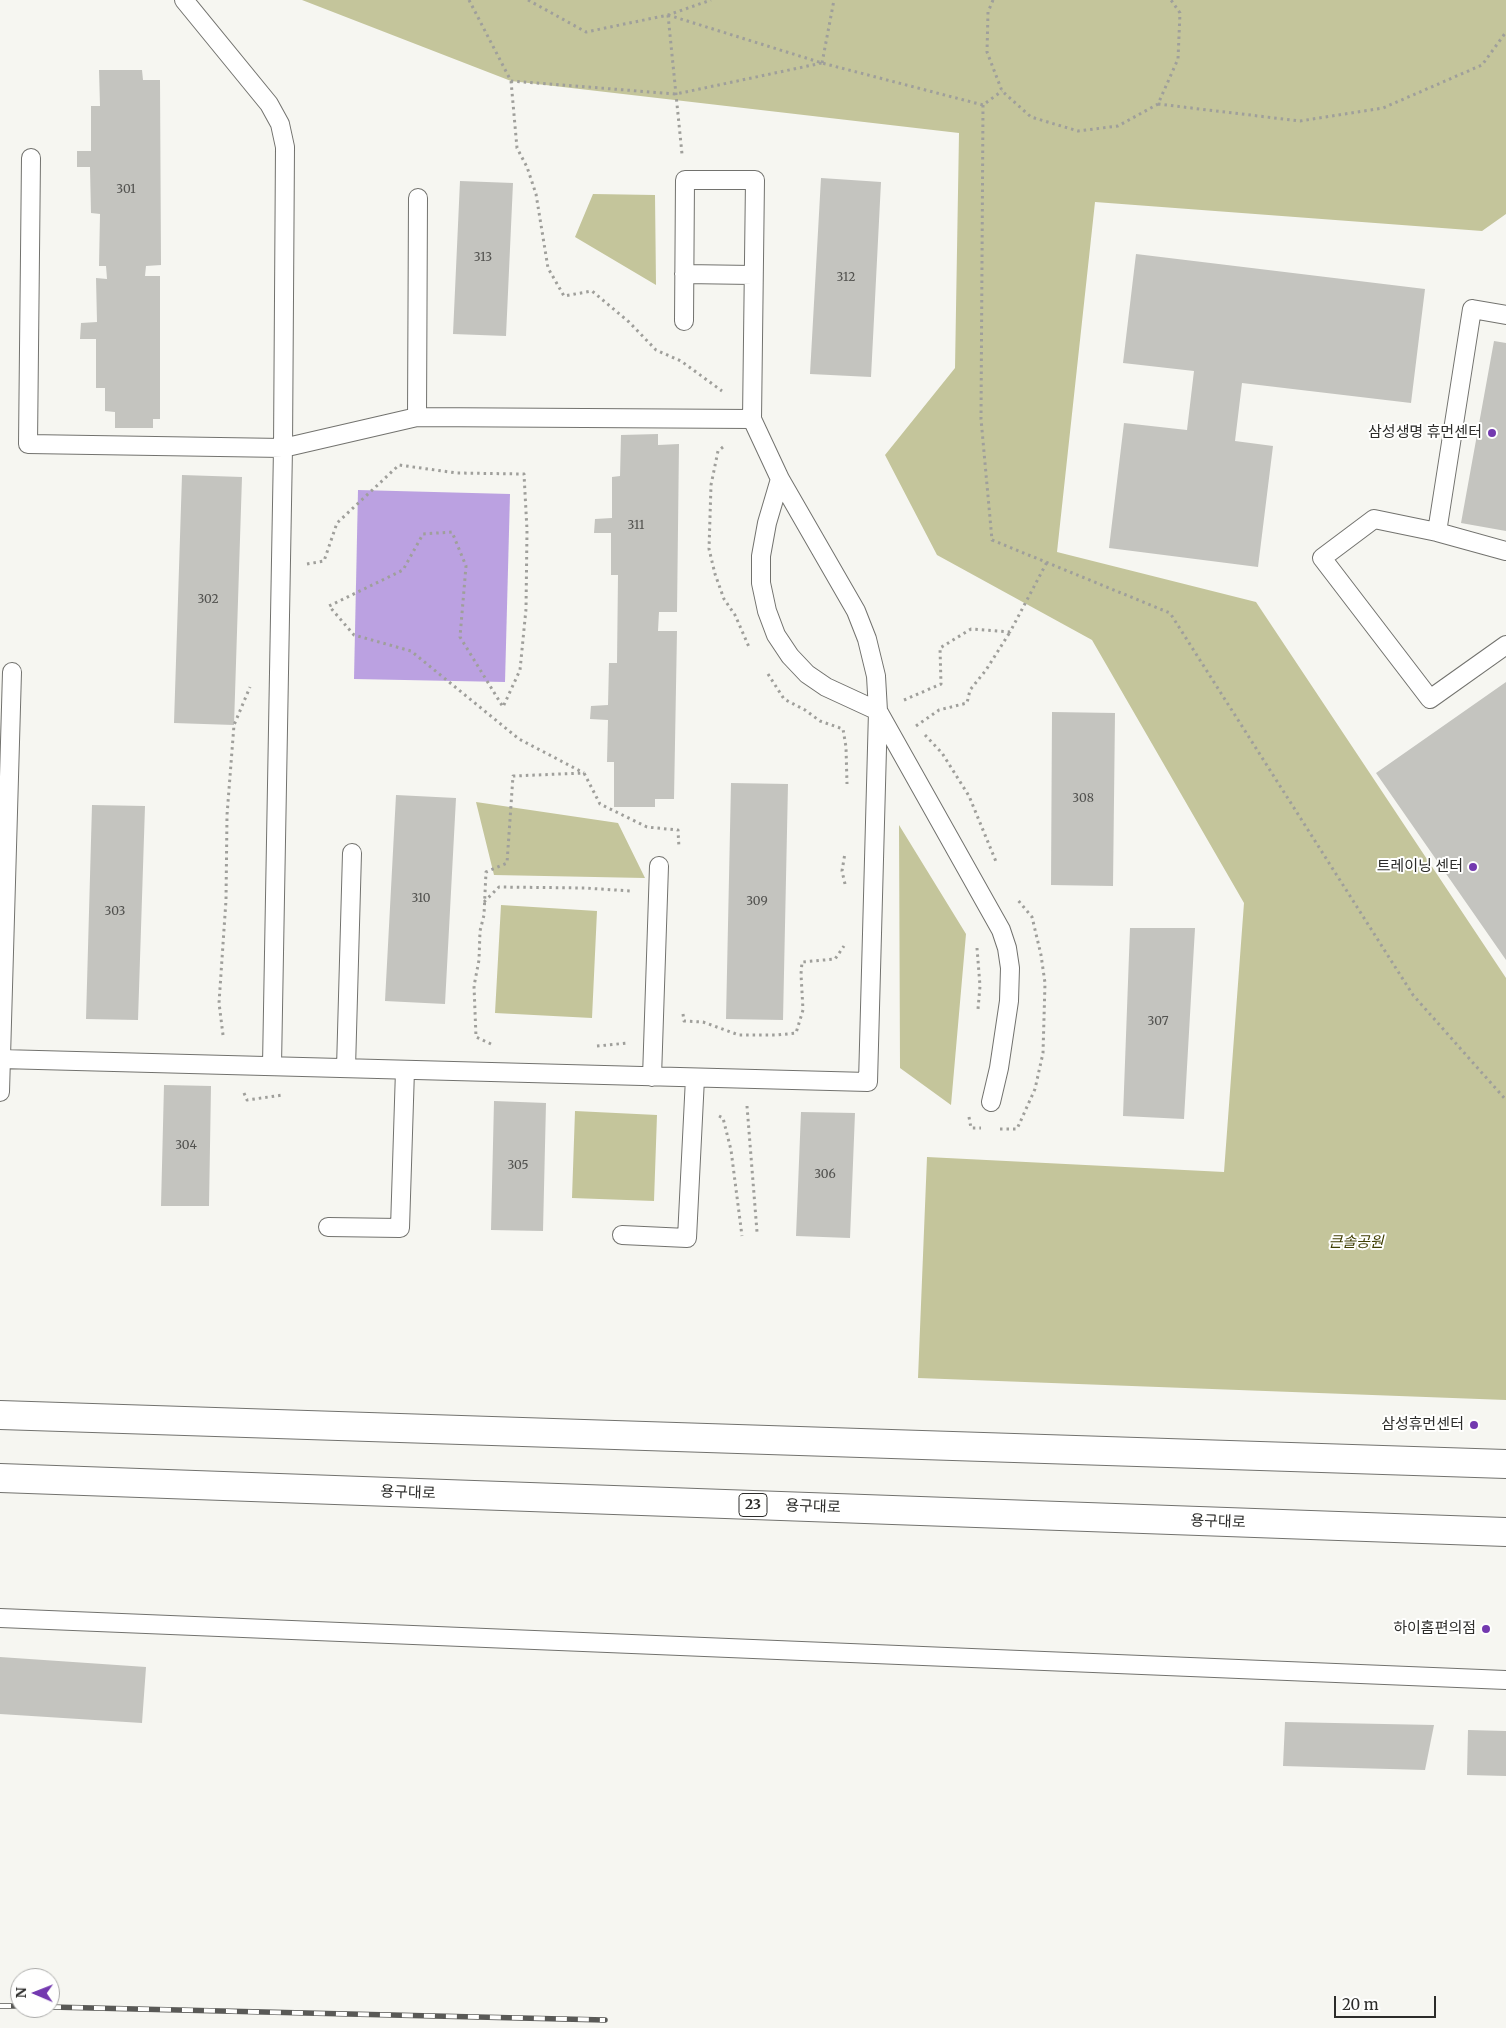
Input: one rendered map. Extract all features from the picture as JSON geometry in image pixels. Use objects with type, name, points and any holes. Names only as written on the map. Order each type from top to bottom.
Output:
[{"type":"main road","points":[[0,1415],[1506,1464]]},
{"type":"main road","name":"용구대로","points":[[0,1478],[1506,1532]]},
{"type":"lane","points":[[184,0],[269,104],[280,124],[285,147],[283,448],[272,1065]]},
{"type":"lane","points":[[32,158],[28,444],[283,448],[417,418],[752,419]]},
{"type":"lane","points":[[1,1059],[868,1082],[878,711],[876,676],[856,611],[780,479],[752,419],[755,180],[685,180],[684,321]]},
{"type":"lane","points":[[417,418],[418,198]]},
{"type":"lane","points":[[684,274],[753,275]]},
{"type":"lane","points":[[1437,532],[1472,309],[1506,315]]},
{"type":"lane","points":[[780,479],[767,523],[761,556],[760,583],[767,611],[776,635],[790,656],[807,674],[826,686],[878,711],[1000,930],[1007,948],[1010,968],[1009,1001],[999,1068],[991,1102]]},
{"type":"lane","points":[[1506,551],[1437,532],[1374,519],[1322,558],[1430,699],[1506,645]]},
{"type":"lane","points":[[0,1092],[6,706],[12,672]]},
{"type":"lane","points":[[346,1068],[352,853]]},
{"type":"lane","points":[[652,1077],[660,866]]},
{"type":"lane","points":[[328,1227],[400,1228],[405,1070]]},
{"type":"lane","points":[[622,1236],[687,1238],[695,1078]]},
{"type":"lane","points":[[0,1618],[1506,1680]]},
{"type":"path","points":[[469,0],[511,81],[517,148],[528,167],[536,194],[548,268],[564,296],[592,291],[629,322],[656,350],[681,361],[715,385],[752,419]]},
{"type":"path","points":[[528,0],[586,32],[668,15],[711,0]]},
{"type":"path","points":[[822,63],[834,0]]},
{"type":"path","points":[[993,0],[988,12],[987,52],[1002,91],[1031,118],[1078,131],[1118,126],[1158,104],[1300,121],[1383,108],[1482,65],[1506,32]]},
{"type":"path","points":[[1158,104],[1178,59],[1180,13],[1171,0]]},
{"type":"path","points":[[668,15],[822,63],[984,105]]},
{"type":"path","points":[[668,15],[685,180]]},
{"type":"path","points":[[511,81],[676,94],[822,63]]},
{"type":"path","points":[[984,105],[1002,91]]},
{"type":"path","points":[[984,105],[981,419],[992,540],[1170,612],[1413,995],[1506,1100]]},
{"type":"path","points":[[281,567],[324,561],[337,523],[399,465],[458,473],[524,474],[527,530],[525,618],[520,670],[503,707],[460,637],[466,566],[452,532],[423,534],[402,570],[329,606],[354,635],[411,651],[519,739],[584,773]]},
{"type":"path","points":[[999,869],[969,796],[942,752],[915,726],[939,710],[967,703],[970,690],[986,670],[1010,632],[1047,562]]},
{"type":"path","points":[[878,711],[941,684],[940,648],[971,629],[1010,632]]},
{"type":"path","points":[[223,1035],[219,1003],[226,900],[227,814],[234,725],[251,685]]},
{"type":"path","points":[[998,1129],[1017,1129],[1035,1089],[1043,1053],[1045,983],[1041,955],[1032,917],[1013,895]]},
{"type":"path","points":[[977,939],[980,986],[978,1010]]},
{"type":"path","points":[[746,1097],[757,1232]]},
{"type":"path","points":[[969,1113],[971,1128],[989,1128]]},
{"type":"green space","name":"큰솔공원","points":[[302,0],[1506,0],[1506,214],[1482,231],[1095,202],[1057,552],[1256,602],[1506,978],[1506,1400],[918,1378],[927,1157],[1224,1172],[1244,903],[1092,640],[937,555],[885,455],[955,368],[959,133],[511,81]]},
{"type":"green space","points":[[593,194],[655,195],[656,285],[575,237]]},
{"type":"green space","points":[[476,802],[618,823],[645,878],[494,875]]},
{"type":"green space","points":[[899,825],[966,934],[951,1105],[900,1068]]},
{"type":"green space","points":[[501,905],[597,911],[592,1018],[495,1013]]},
{"type":"green space","points":[[575,1111],[657,1115],[654,1201],[572,1198]]},
{"type":"shaded area","points":[[358,490],[510,494],[505,682],[354,679]]},
{"type":"building","points":[[99,70],[142,70],[143,80],[160,80],[161,265],[146,266],[145,276],[160,276],[160,419],[153,419],[153,428],[115,428],[115,412],[105,411],[105,388],[96,388],[96,339],[80,339],[81,323],[97,322],[96,278],[107,279],[106,266],[99,266],[100,214],[91,213],[90,167],[77,167],[77,151],[91,151],[91,106],[100,106]]},
{"type":"building","points":[[821,178],[881,182],[871,377],[810,374]]},
{"type":"building","points":[[460,181],[513,183],[506,336],[453,334]]},
{"type":"building","points":[[1136,254],[1425,289],[1411,403],[1242,383],[1235,441],[1273,446],[1258,567],[1109,548],[1124,423],[1187,430],[1194,371],[1123,363]]},
{"type":"building","name":"삼성생명 휴먼센터","points":[[1494,341],[1506,343],[1506,531],[1461,523]]},
{"type":"building","points":[[658,434],[658,445],[679,444],[677,612],[659,612],[658,631],[677,631],[674,799],[655,799],[655,807],[614,807],[614,762],[607,762],[608,720],[590,719],[591,706],[608,705],[609,663],[617,663],[618,575],[611,575],[611,533],[594,533],[595,519],[612,518],[612,477],[620,476],[621,435]]},
{"type":"building","points":[[182,475],[242,477],[234,725],[174,723]]},
{"type":"building","name":"트레이닝 센터","points":[[1506,682],[1506,960],[1376,773]]},
{"type":"building","points":[[1052,712],[1115,713],[1113,886],[1051,885]]},
{"type":"building","points":[[731,783],[788,784],[783,1020],[726,1019]]},
{"type":"building","points":[[396,795],[456,798],[445,1004],[385,1001]]},
{"type":"building","points":[[92,805],[145,806],[138,1020],[86,1019]]},
{"type":"building","points":[[1130,928],[1195,928],[1184,1119],[1123,1116]]},
{"type":"building","points":[[164,1085],[211,1086],[209,1206],[161,1206]]},
{"type":"building","points":[[494,1101],[546,1103],[543,1231],[491,1230]]},
{"type":"building","points":[[801,1112],[855,1113],[850,1238],[796,1236]]},
{"type":"building","points":[[0,1657],[146,1667],[142,1723],[0,1714]]},
{"type":"building","points":[[1285,1722],[1434,1725],[1425,1770],[1283,1766]]},
{"type":"building","points":[[1468,1730],[1506,1731],[1506,1776],[1467,1775]]},
{"type":"railway","points":[[0,2006],[10,2006]]},
{"type":"railway","points":[[60,2007],[605,2020]]},
{"type":"place","name":"삼성생명 휴먼센터","points":[[1492,433]]},
{"type":"place","name":"트레이닝 센터","points":[[1473,867]]},
{"type":"place","name":"삼성휴먼센터","points":[[1474,1425]]},
{"type":"place","name":"하이홈편의점","points":[[1486,1629]]}]
